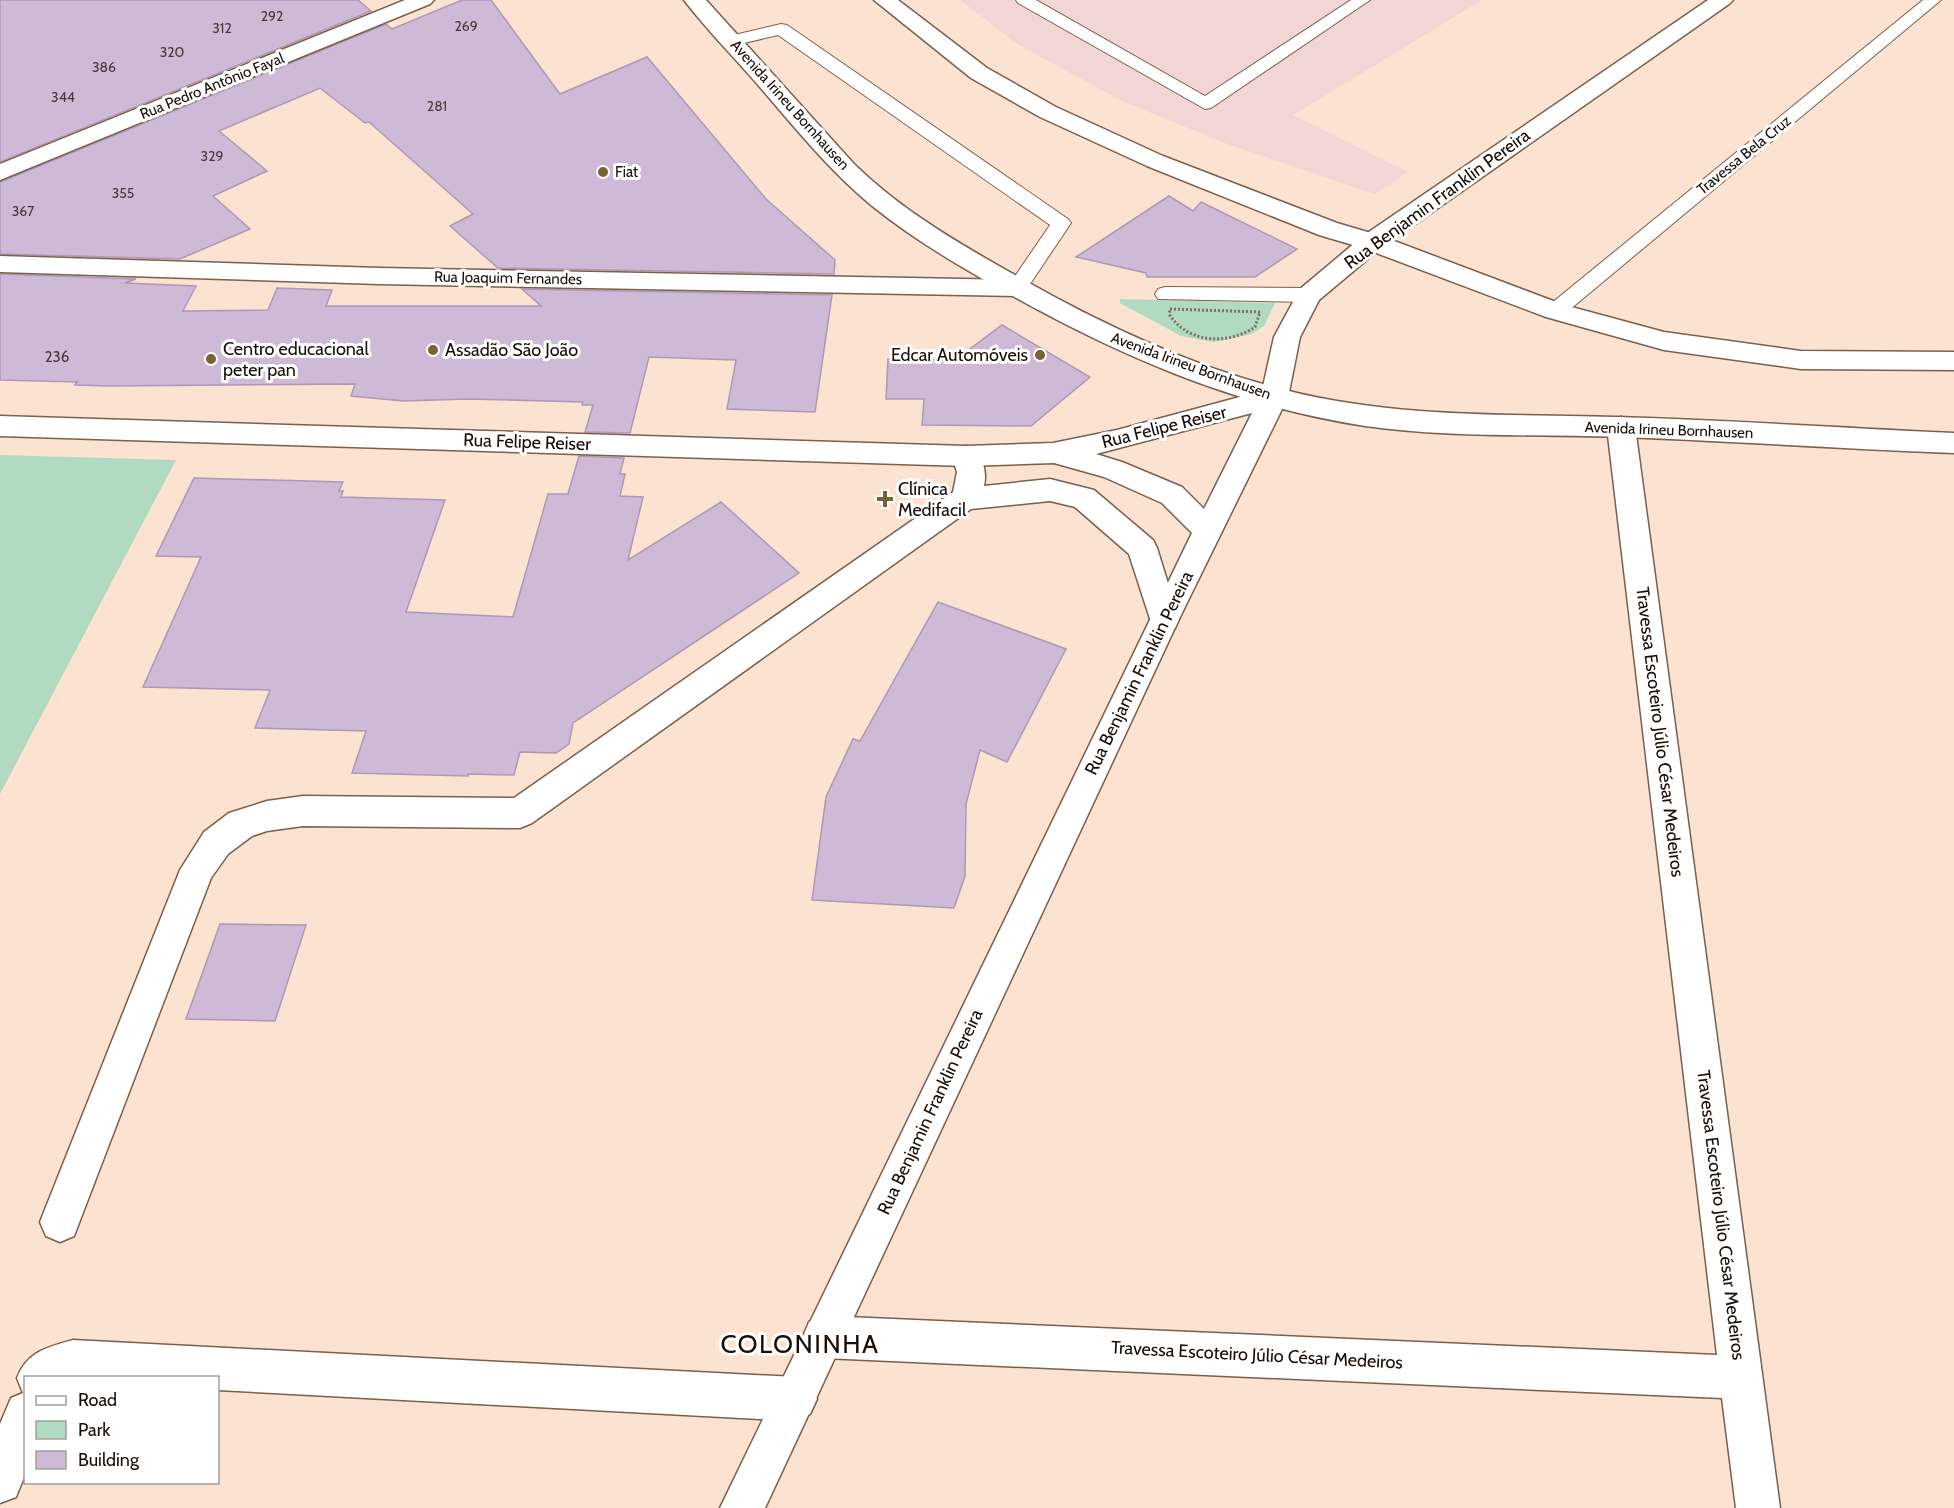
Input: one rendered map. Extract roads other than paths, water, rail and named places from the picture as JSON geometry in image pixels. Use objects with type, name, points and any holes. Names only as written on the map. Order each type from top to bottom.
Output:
[{"type":"street","name":"Rua Pedro Antônio Fayal","points":[[0,172],[423,0]]},
{"type":"street","name":"Avenida Irineu Bornhausen","points":[[695,0],[825,147],[879,200],[910,222],[1017,288],[1093,329],[1144,352],[1274,397],[1332,411],[1432,422],[1954,442]]},
{"type":"street","points":[[885,0],[979,73],[1048,112],[1155,161],[1328,229],[1372,242],[1555,311],[1664,341],[1801,360],[1954,361]]},
{"type":"street","name":"Rua Benjamin Franklin Pereira","points":[[742,1508],[1164,619],[1274,397],[1287,337],[1309,295],[1372,242],[1722,0]]},
{"type":"street","name":"Rua Joaquim Fernandes","points":[[0,264],[391,276],[1017,288]]},
{"type":"street","name":"Rua Felipe Reiser","points":[[0,426],[966,456],[1053,453],[1117,440],[1274,397]]},
{"type":"street","name":"Travessa Escoteiro Júlio César Medeiros","points":[[824,1336],[1741,1377],[1621,428]]},
{"type":"street","name":"Rua Felipe Reiser","points":[[1053,453],[1112,468],[1172,495],[1208,531]]},
{"type":"street","points":[[964,499],[972,475],[966,456]]},
{"type":"street","points":[[60,1222],[197,870],[216,843],[241,824],[267,816],[303,811],[520,813],[964,499],[1050,490],[1084,498],[1142,548],[1164,619]]},
{"type":"street","points":[[40,1376],[55,1366],[73,1361],[795,1399]]},
{"type":"street","points":[[1741,1377],[1758,1508]]},
{"type":"street","points":[[0,1480],[24,1418]]},
{"type":"lane","points":[[1024,0],[1205,104],[1362,0]]},
{"type":"lane","name":"Travessa Bela Cruz","points":[[1555,311],[1933,0]]},
{"type":"lane","points":[[732,41],[781,29],[1061,223],[1017,288]]},
{"type":"lane","points":[[1165,294],[1309,295]]},
{"type":"place","name":"Fiat","points":[[603,172]]},
{"type":"place","name":"Assadão São João","points":[[433,350]]},
{"type":"place","name":"Edcar Automóveis","points":[[1040,355]]},
{"type":"place","name":"Centro educacional peter pan","points":[[211,359]]},
{"type":"place","name":"Clínica Medifacil","points":[[885,499]]},
{"type":"district","name":"COLONINHA","points":[[800,1344]]}]
